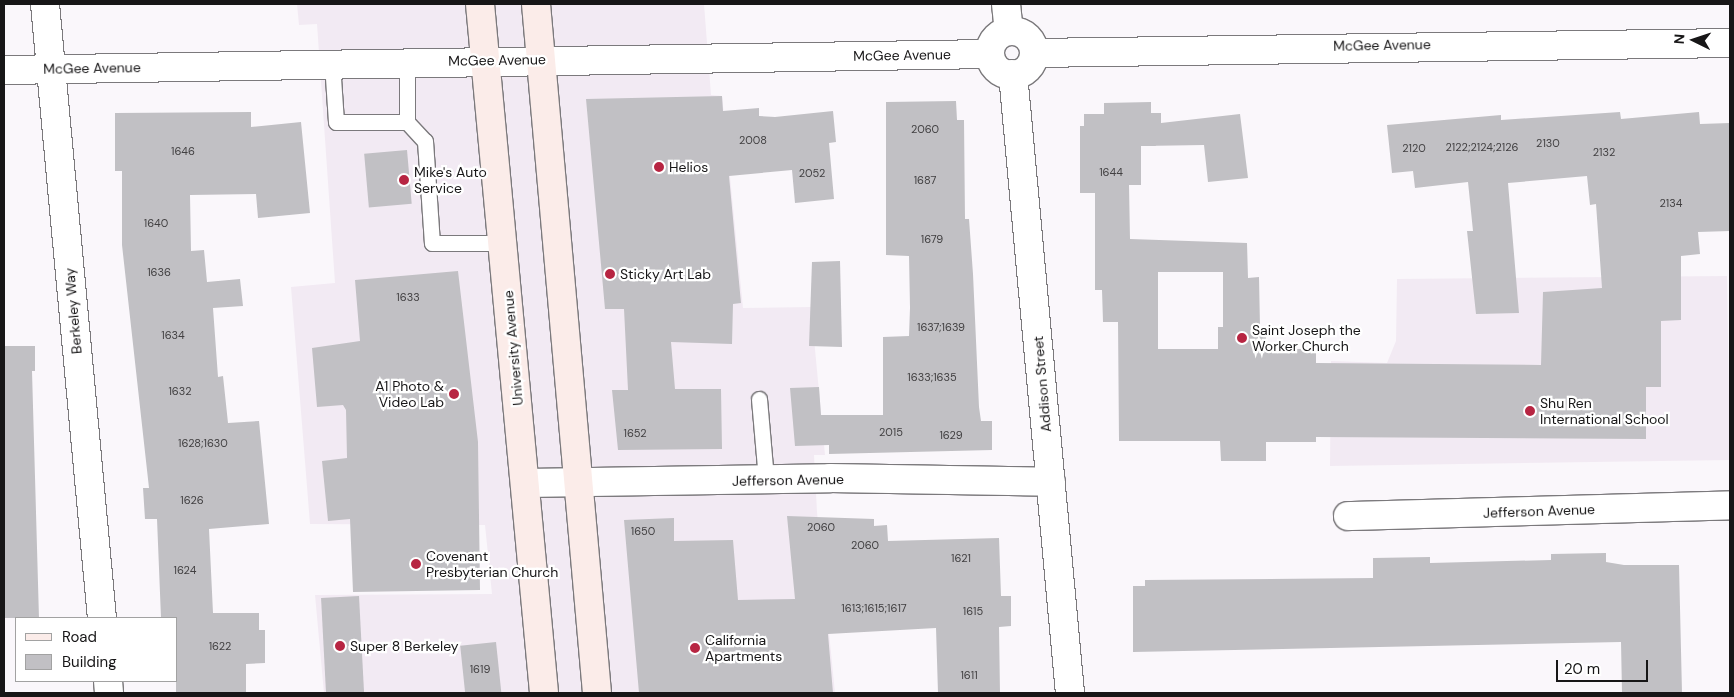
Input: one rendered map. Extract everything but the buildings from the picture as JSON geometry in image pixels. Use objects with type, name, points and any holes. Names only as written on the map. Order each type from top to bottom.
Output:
[{"type":"main road","name":"University Avenue","points":[[480,4],[526,483],[544,693]]},
{"type":"main road","points":[[536,4],[597,693]]},
{"type":"street","name":"Berkeley Way","points":[[44,4],[102,617]]},
{"type":"street","points":[[1006,4],[1009,31]]},
{"type":"street","points":[[1009,31],[1024,34],[1034,53],[1025,70],[1013,74],[995,66],[990,54],[997,37],[1009,31]]},
{"type":"street","name":"McGee Avenue","points":[[1034,53],[1730,42]]},
{"type":"street","name":"McGee Avenue","points":[[4,70],[486,60],[990,54]]},
{"type":"street","name":"Addison Street","points":[[1013,74],[1070,693]]},
{"type":"street","name":"Jefferson Avenue","points":[[526,483],[578,484],[766,479],[1051,482]]},
{"type":"street","name":"Jefferson Avenue","points":[[1348,516],[1730,505]]},
{"type":"lane","points":[[407,62],[407,122],[425,141],[432,243],[503,243]]},
{"type":"lane","points":[[332,63],[336,122],[407,122]]},
{"type":"lane","points":[[759,399],[766,479]]},
{"type":"shaded area","points":[[297,4],[704,4],[711,95],[722,96],[743,308],[811,307],[825,455],[814,455],[817,512],[835,693],[324,693],[315,595],[492,594],[485,525],[310,524],[291,287],[335,283],[317,24],[299,25]]},
{"type":"shaded area","name":"Shu Ren International School","points":[[1727,276],[1730,460],[1330,466],[1331,361],[1387,363],[1396,341],[1397,279]]},
{"type":"place","name":"Helios","points":[[659,167]]},
{"type":"place","name":"Mike's Auto Service","points":[[404,180]]},
{"type":"place","name":"Sticky Art Lab","points":[[610,274]]},
{"type":"place","name":"Saint Joseph the Worker Church","points":[[1242,338]]},
{"type":"place","name":"A1 Photo & Video Lab","points":[[454,394]]},
{"type":"place","name":"Shu Ren International School","points":[[1530,411]]},
{"type":"place","name":"Covenant Presbyterian Church","points":[[416,564]]},
{"type":"place","name":"Super 8 Berkeley","points":[[340,646]]},
{"type":"place","name":"California Apartments","points":[[695,648]]}]
